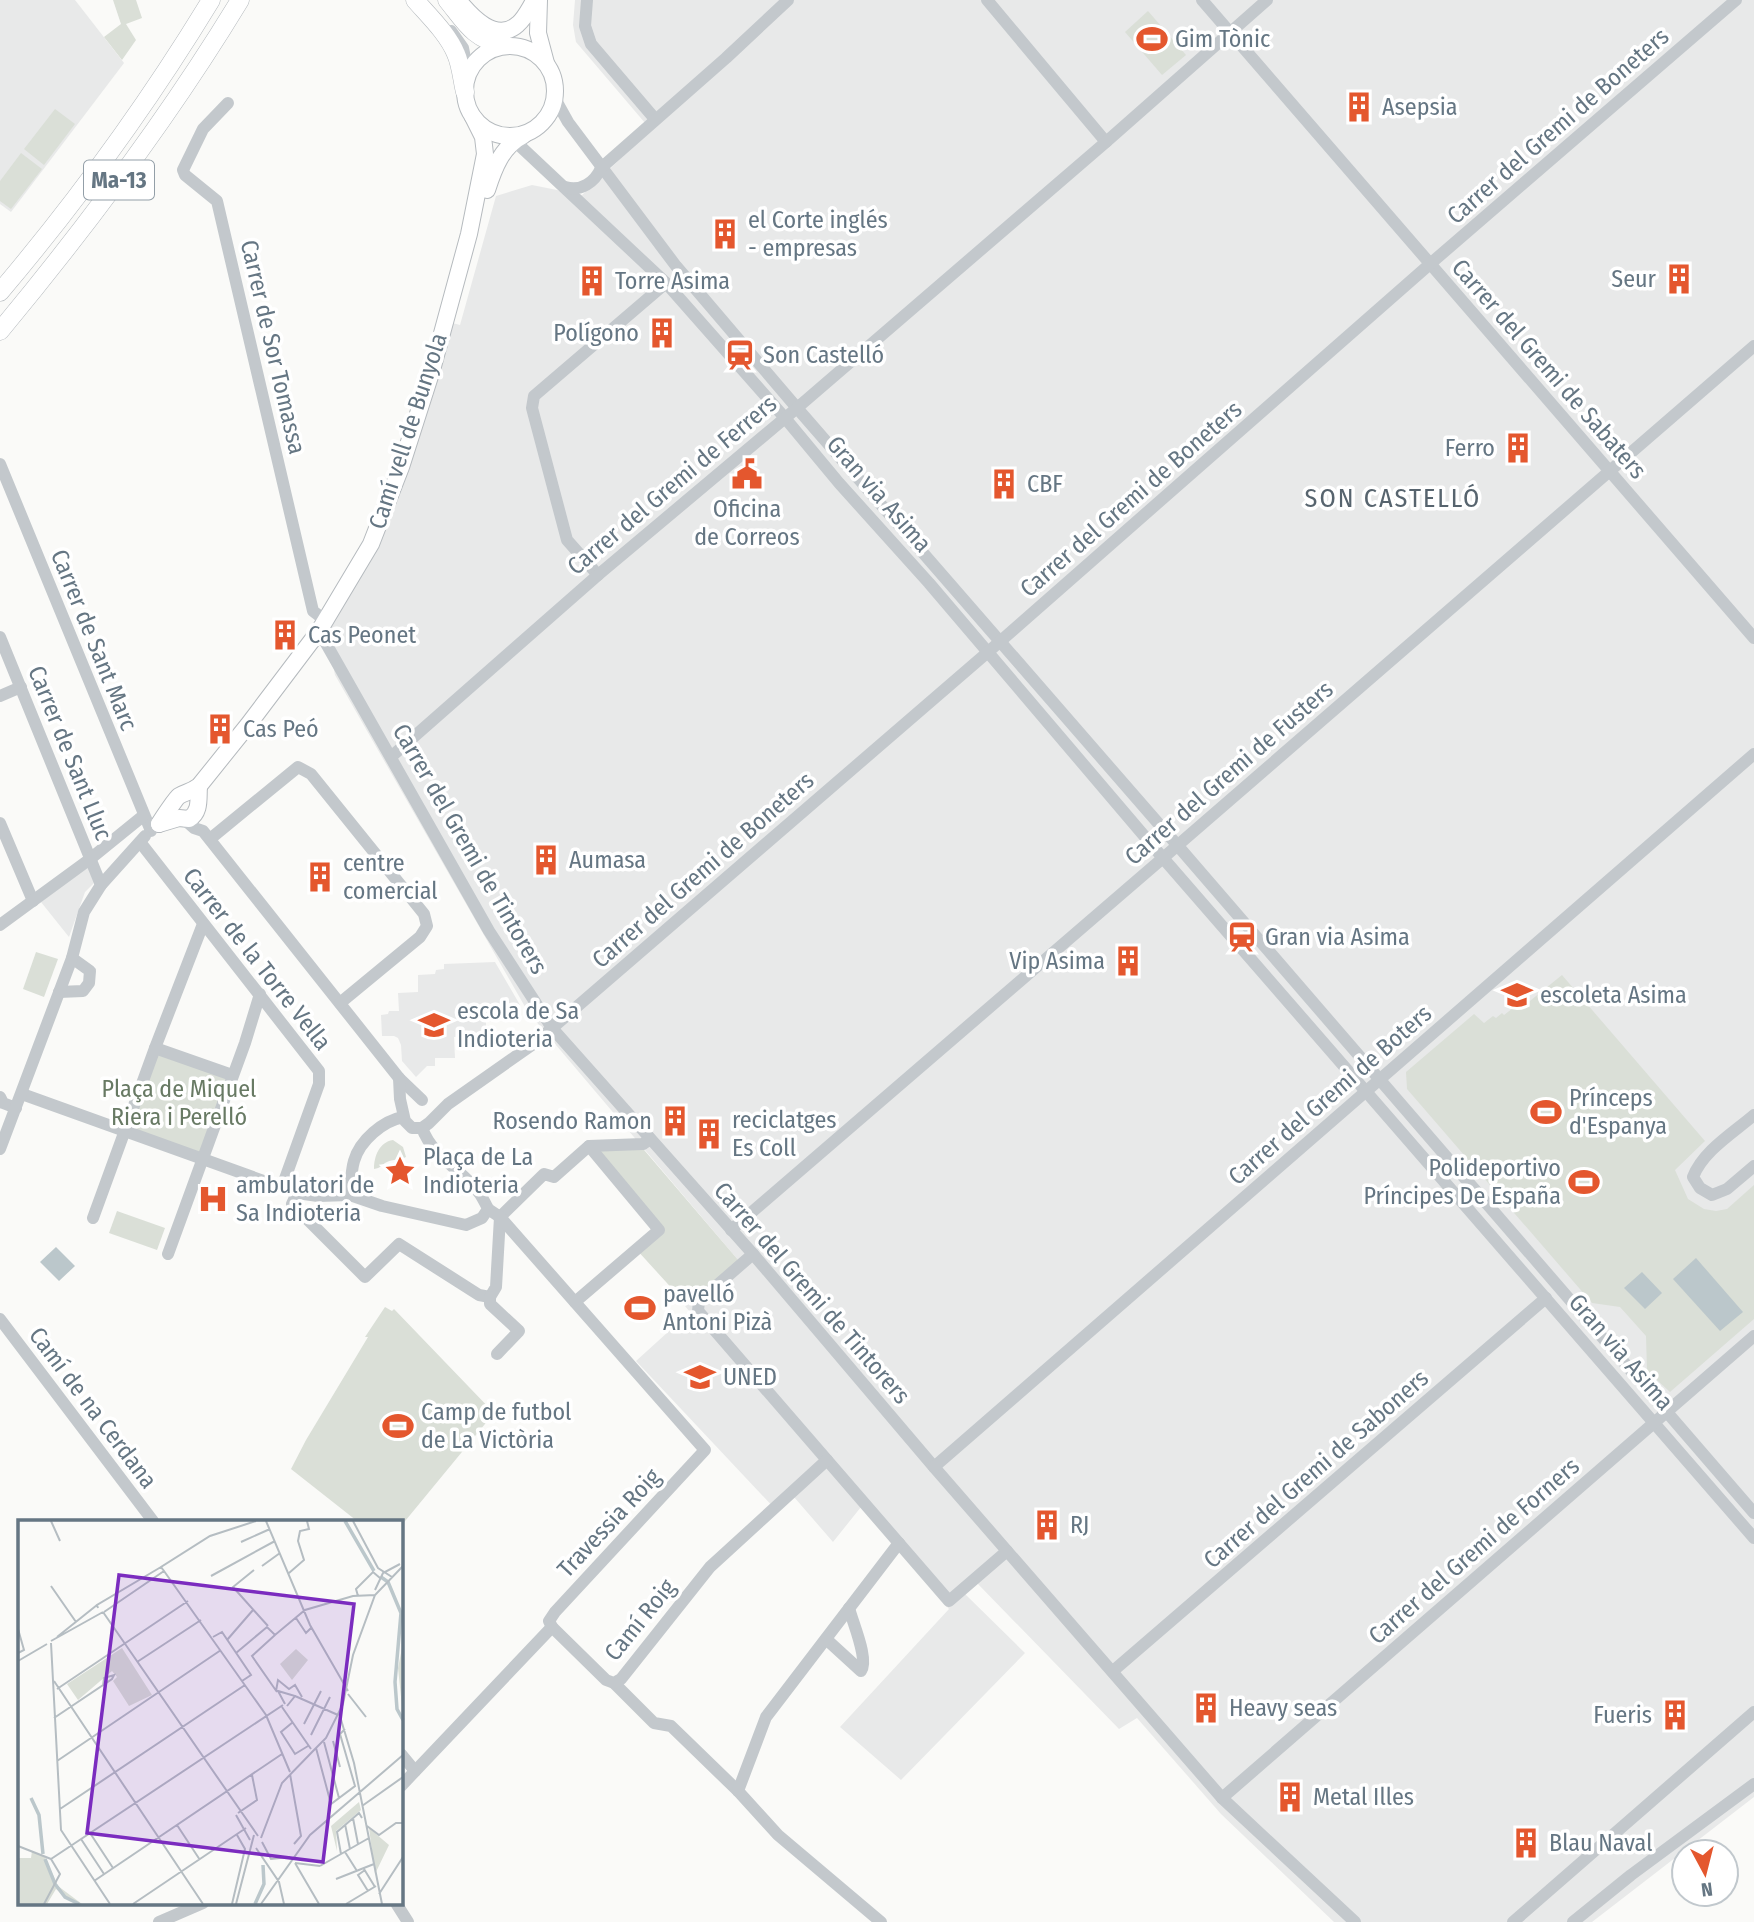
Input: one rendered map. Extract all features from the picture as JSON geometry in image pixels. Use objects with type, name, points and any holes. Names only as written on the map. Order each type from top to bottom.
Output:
[{"type":"highway","name":"Ma-13","points":[[0,292],[97,168],[151,93],[211,0]]},
{"type":"highway","name":"Ma-13","points":[[0,331],[113,189],[177,98],[240,0]]},
{"type":"highway","points":[[228,21],[254,0]]},
{"type":"highway","points":[[415,0],[454,49],[466,85]]},
{"type":"highway","points":[[447,0],[475,34],[502,47]]},
{"type":"main road","points":[[457,0],[477,21],[500,31],[518,25],[536,0]]},
{"type":"main road","points":[[469,234],[485,154],[483,137],[467,104],[466,85],[475,62],[488,52],[517,38],[525,30],[536,0]]},
{"type":"main road","points":[[469,234],[481,209],[496,164],[513,137],[538,126],[552,108],[555,93],[538,33],[536,0]]},
{"type":"main road","points":[[502,47],[517,47],[532,52],[548,67]]},
{"type":"main road","points":[[473,117],[487,130],[513,137]]},
{"type":"main road","name":"Camí vell de Bunyola","points":[[195,798],[322,626],[371,544],[401,467],[432,370],[469,234]]},
{"type":"main road","points":[[155,828],[179,815],[195,815],[195,798],[179,796],[173,802],[179,815]]},
{"type":"street","points":[[427,0],[463,48],[467,64],[466,85]]},
{"type":"street","points":[[587,0],[585,26],[591,44],[655,119]]},
{"type":"street","points":[[565,187],[584,187],[597,176],[601,168],[788,0]]},
{"type":"street","points":[[987,0],[1106,142]]},
{"type":"street","name":"Carrer del Gremi de Sabaters","points":[[1202,0],[1754,638]]},
{"type":"street","name":"Carrer del Gremi de Ferrers","points":[[391,757],[598,575],[797,408],[1267,0]]},
{"type":"street","name":"Carrer del Gremi de Boneters","points":[[448,1104],[536,1042],[988,652],[1732,1]]},
{"type":"street","name":"Gran via Asima","points":[[555,93],[566,118],[676,266],[1754,1513]]},
{"type":"street","name":"Carrer de Sor Tomassa","points":[[228,103],[203,130],[183,170],[185,175],[217,201],[313,611],[322,626]]},
{"type":"street","name":"Gran via Asima","points":[[513,137],[666,283],[1754,1538]]},
{"type":"street","points":[[598,575],[567,540],[531,408],[534,396],[666,283]]},
{"type":"street","name":"Carrer del Gremi de Fusters","points":[[731,1230],[1754,346]]},
{"type":"street","name":"Carrer de Sant Marc","points":[[0,464],[144,816],[155,828]]},
{"type":"street","name":"Carrer del Gremi de Tintorers","points":[[322,626],[391,757],[489,931],[552,1028],[753,1254],[1222,1798],[1355,1922]]},
{"type":"street","name":"Carrer de Sant Lluc","points":[[0,637],[101,885]]},
{"type":"street","points":[[0,696],[21,687]]},
{"type":"street","name":"Carrer del Gremi de Boters","points":[[934,1467],[1754,754]]},
{"type":"street","points":[[206,835],[298,767],[311,774],[424,914],[427,926],[420,937],[340,1003]]},
{"type":"street","points":[[195,798],[206,835]]},
{"type":"street","points":[[179,815],[206,835],[399,1078],[432,1110],[425,1137],[436,1152],[480,1194],[488,1209],[500,1217],[575,1302],[659,1230],[589,1146]]},
{"type":"street","points":[[0,925],[144,816]]},
{"type":"street","points":[[0,823],[33,901]]},
{"type":"street","points":[[0,1149],[72,958],[84,912],[101,885],[155,828]]},
{"type":"street","name":"Carrer de la Torre Vella","points":[[140,842],[319,1071],[319,1084],[282,1187]]},
{"type":"street","points":[[93,1218],[203,924]]},
{"type":"street","points":[[59,992],[83,991],[89,983],[90,971],[72,958]]},
{"type":"street","points":[[167,1254],[260,994]]},
{"type":"street","points":[[155,1048],[232,1075]]},
{"type":"street","points":[[399,1078],[400,1099],[408,1125],[417,1129],[427,1124],[448,1104]]},
{"type":"street","points":[[22,1094],[297,1193],[317,1196],[350,1195],[382,1206],[466,1225],[482,1218],[488,1209]]},
{"type":"street","points":[[0,1097],[3,1103],[16,1108]]},
{"type":"street","points":[[350,1195],[354,1160],[366,1140],[386,1123],[403,1114],[410,1102],[448,1104]]},
{"type":"street","points":[[1754,1115],[1697,1166],[1693,1177],[1700,1188],[1712,1195],[1727,1189],[1754,1166]]},
{"type":"street","points":[[497,1354],[519,1331],[490,1304],[490,1297],[496,1287],[500,1217],[544,1174],[554,1177],[589,1146],[643,1144],[650,1139]]},
{"type":"street","points":[[297,1193],[292,1204],[365,1277],[399,1244],[479,1295],[490,1297]]},
{"type":"street","points":[[753,1254],[699,1301],[698,1311],[949,1601],[1007,1551]]},
{"type":"street","name":"Carrer del Gremi de Saboners","points":[[1113,1671],[1546,1298]]},
{"type":"street","name":"Travessia Roig","points":[[552,1627],[549,1621],[555,1612],[705,1450],[575,1302]]},
{"type":"street","name":"Camí de na Cerdana","points":[[0,1319],[152,1520]]},
{"type":"street","name":"Carrer del Gremi de Forners","points":[[1222,1798],[1754,1335]]},
{"type":"street","name":"Camí Roig","points":[[552,1627],[606,1680],[614,1682],[621,1679],[710,1567],[827,1460]]},
{"type":"street","points":[[738,1791],[766,1717],[899,1543]]},
{"type":"street","points":[[825,1639],[860,1671],[864,1667],[849,1608]]},
{"type":"street","points":[[402,1785],[552,1627]]},
{"type":"street","points":[[614,1682],[654,1723],[671,1726],[738,1791],[778,1835],[881,1922]]},
{"type":"street","points":[[1513,1922],[1754,1712]]},
{"type":"street","points":[[402,1755],[415,1771]]},
{"type":"street","points":[[1573,1922],[1754,1784]]},
{"type":"street","points":[[159,1922],[200,1904]]},
{"type":"street","points":[[397,1904],[408,1922]]},
{"type":"shaded area","points":[[0,0],[75,0],[124,63],[11,212],[0,204]]},
{"type":"shaded area","points":[[575,0],[1754,0],[1754,1797],[1701,1838],[1670,1838],[1670,1862],[1592,1922],[1334,1922],[1221,1814],[1137,1718],[1119,1729],[977,1583],[965,1594],[1025,1653],[901,1780],[840,1727],[949,1609],[861,1507],[833,1542],[794,1497],[777,1511],[636,1361],[690,1312],[685,1306],[739,1261],[528,1012],[335,675],[326,629],[371,544],[445,321],[460,325],[496,196],[532,185],[582,195],[651,130],[576,42],[573,25]]},
{"type":"shaded area","points":[[88,866],[95,882],[85,892],[69,937],[41,902]]},
{"type":"shaded area","name":"escola de Sa Indioteria","points":[[495,962],[520,1005],[512,1010],[486,1014],[486,1036],[454,1037],[455,1058],[435,1058],[435,1066],[427,1066],[416,1077],[402,1061],[398,1038],[382,1036],[381,1015],[388,1014],[389,1011],[399,1011],[398,993],[418,992],[418,975],[435,974],[436,970],[444,969],[444,964]]},
{"type":"shaded area","points":[[56,1247],[75,1266],[59,1281],[40,1262]]},
{"type":"shaded area","points":[[1696,1258],[1743,1312],[1720,1331],[1673,1279]]},
{"type":"shaded area","points":[[1642,1272],[1662,1293],[1645,1309],[1624,1288]]},
{"type":"green space","points":[[113,0],[136,0],[142,18],[126,24],[136,40],[122,60],[104,37],[121,24]]},
{"type":"green space","name":"Gim Tònic","points":[[1148,11],[1186,55],[1162,75],[1125,32]]},
{"type":"green space","points":[[55,109],[75,124],[44,165],[24,149]]},
{"type":"green space","points":[[21,153],[42,169],[11,209],[0,201],[0,181]]},
{"type":"green space","points":[[36,952],[58,959],[44,997],[23,989]]},
{"type":"green space","name":"Polideportivo Príncipes De España","points":[[1562,975],[1705,1141],[1675,1170],[1688,1199],[1704,1209],[1727,1209],[1754,1185],[1754,1319],[1670,1392],[1647,1371],[1646,1336],[1620,1307],[1592,1303],[1407,1089],[1406,1072],[1474,1014],[1484,1023],[1493,1016],[1496,1018],[1502,1013],[1504,1015],[1517,1005],[1520,1009]]},
{"type":"green space","name":"Plaça de Miquel Riera i Perelló","points":[[155,1048],[232,1075],[203,1158],[125,1130]]},
{"type":"green space","points":[[393,1140],[403,1147],[406,1157],[389,1161],[374,1169],[378,1151],[388,1141]]},
{"type":"green space","points":[[639,1144],[739,1261],[687,1305],[636,1249],[659,1230],[589,1146]]},
{"type":"green space","points":[[117,1211],[165,1228],[157,1250],[109,1233]]},
{"type":"green space","name":"Camp de futbol de La Victòria","points":[[385,1307],[392,1311],[394,1309],[494,1413],[402,1525],[402,1520],[356,1520],[291,1469],[368,1337],[365,1337]]},
{"type":"place","name":"Gim Tònic","points":[[1152,39]]},
{"type":"place","name":"Asepsia","points":[[1359,107]]},
{"type":"place","name":"el Corte inglés - empresas","points":[[725,234]]},
{"type":"place","name":"Seur","points":[[1679,279]]},
{"type":"place","name":"Torre Asima","points":[[592,281]]},
{"type":"place","name":"Polígono","points":[[662,333]]},
{"type":"place","name":"Son Castelló","points":[[740,355]]},
{"type":"place","name":"Ferro","points":[[1518,448]]},
{"type":"place","name":"Oficina de Correos","points":[[747,474]]},
{"type":"place","name":"CBF","points":[[1004,484]]},
{"type":"place","name":"Cas Peonet","points":[[285,635]]},
{"type":"place","name":"Cas Peó","points":[[220,729]]},
{"type":"place","name":"Aumasa","points":[[546,860]]},
{"type":"place","name":"centre comercial","points":[[320,877]]},
{"type":"place","name":"Gran via Asima","points":[[1242,937]]},
{"type":"place","name":"Vip Asima","points":[[1128,961]]},
{"type":"place","name":"escoleta Asima","points":[[1517,995]]},
{"type":"place","name":"escola de Sa Indioteria","points":[[434,1025]]},
{"type":"place","name":"Prínceps d'Espanya","points":[[1546,1112]]},
{"type":"place","name":"Rosendo Ramon","points":[[675,1121]]},
{"type":"place","name":"reciclatges Es Coll","points":[[709,1134]]},
{"type":"place","name":"Plaça de La Indioteria","points":[[400,1171]]},
{"type":"place","name":"Polideportivo Príncipes De España","points":[[1584,1182]]},
{"type":"place","name":"ambulatori de Sa Indioteria","points":[[213,1199]]},
{"type":"place","name":"pavelló Antoni Pizà","points":[[640,1308]]},
{"type":"place","name":"UNED","points":[[700,1377]]},
{"type":"place","name":"Camp de futbol de La Victòria","points":[[398,1426]]},
{"type":"place","name":"RJ","points":[[1047,1525]]},
{"type":"place","name":"Heavy seas","points":[[1206,1708]]},
{"type":"place","name":"Fueris","points":[[1675,1715]]},
{"type":"place","name":"Metal Illes","points":[[1290,1797]]},
{"type":"place","name":"Blau Naval","points":[[1526,1843]]},
{"type":"district","name":"SON CASTELLÓ","points":[[1393,498]]}]
